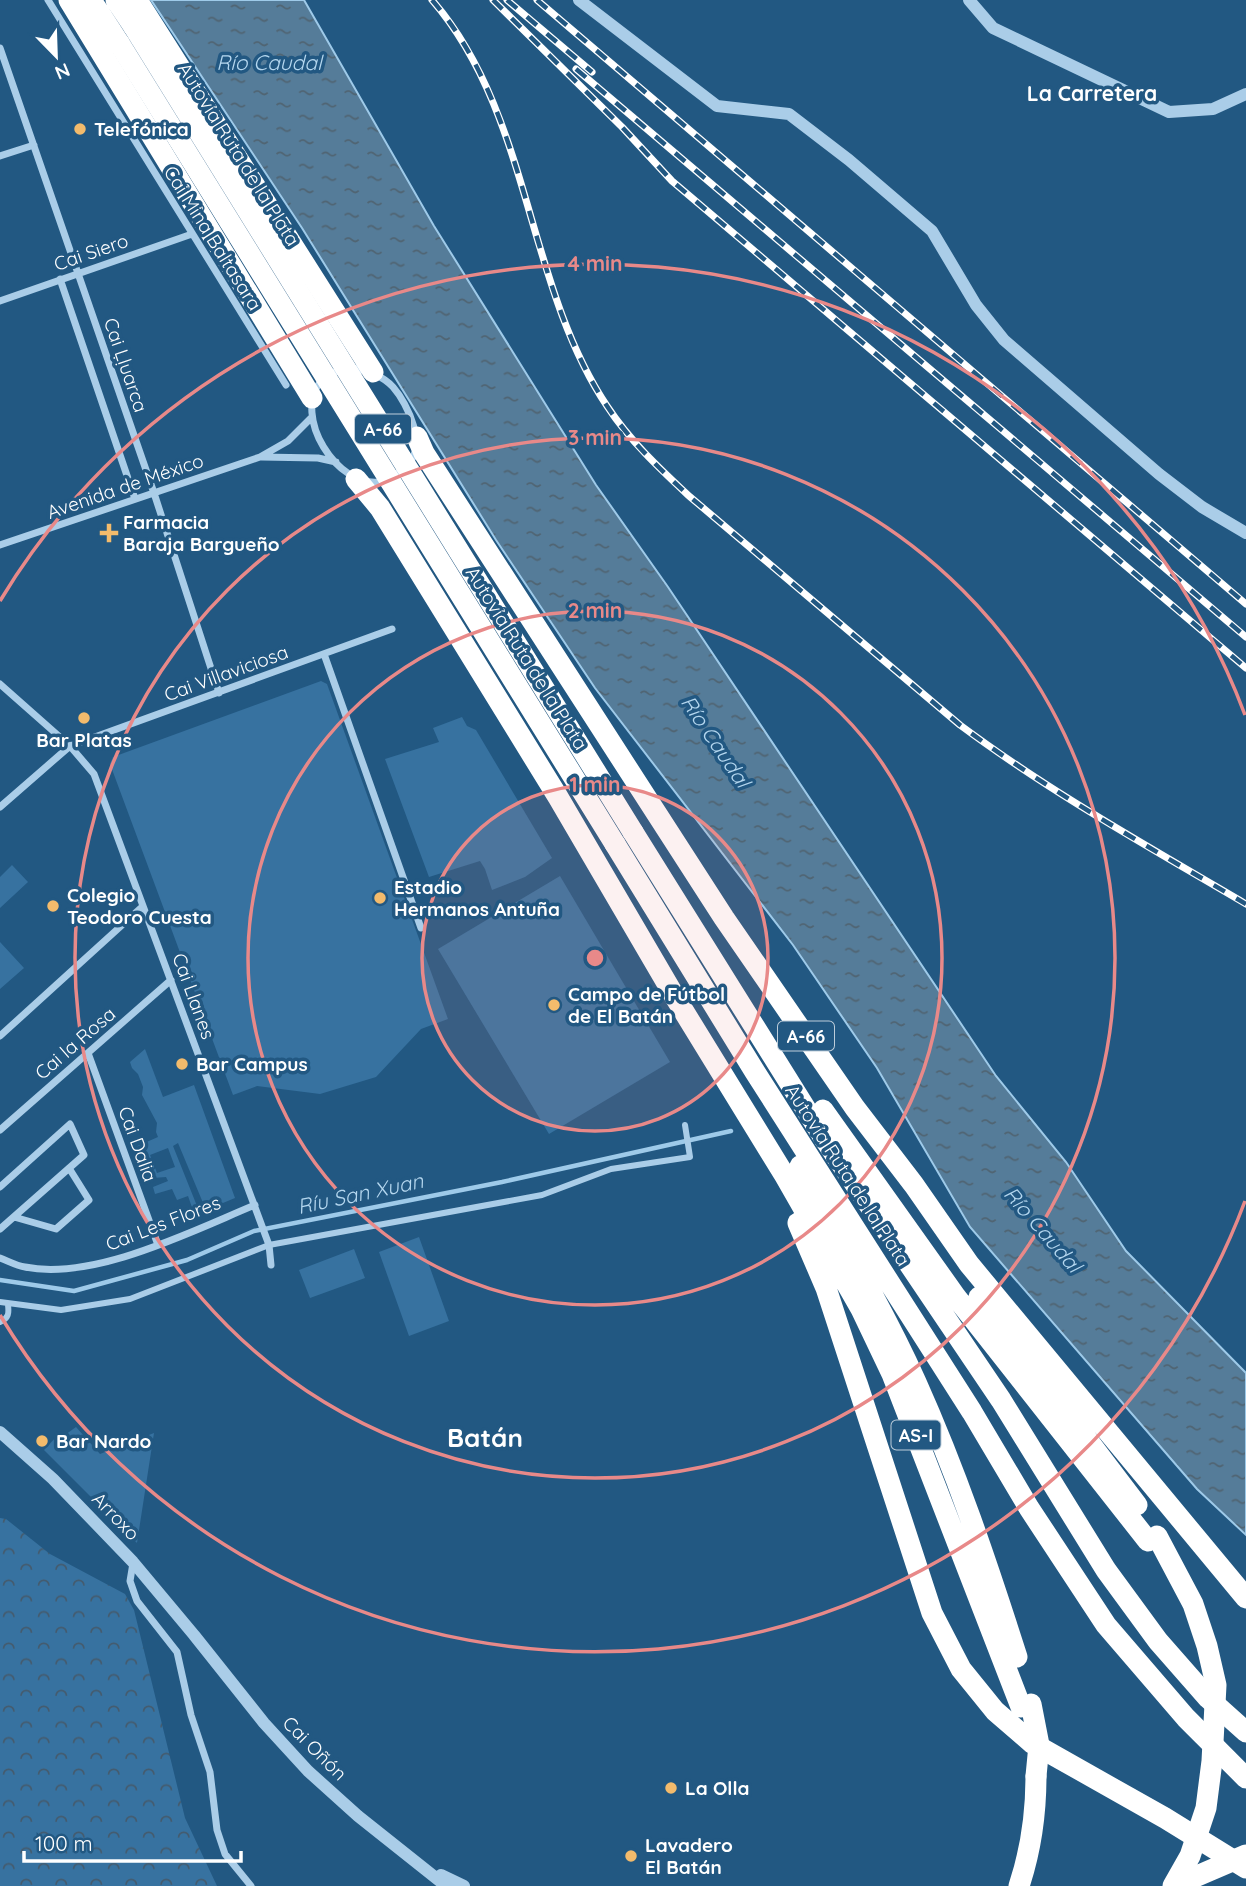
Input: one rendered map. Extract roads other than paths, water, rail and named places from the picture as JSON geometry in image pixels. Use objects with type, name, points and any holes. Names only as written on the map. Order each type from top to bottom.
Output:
[{"type":"highway","points":[[69,0],[312,408]]},
{"type":"highway","name":"Autovía Ruta de la Plata","points":[[91,0],[624,838],[1001,1400],[1107,1570],[1158,1641],[1208,1698],[1246,1732]]},
{"type":"highway","name":"Autovía Ruta de la Plata","points":[[116,0],[624,838],[755,1072],[972,1412],[1029,1508],[1106,1625],[1186,1718],[1246,1778]]},
{"type":"highway","points":[[137,0],[373,372]]},
{"type":"highway","name":"A-66","points":[[417,437],[424,453],[724,918],[855,1108],[914,1185],[969,1264],[1246,1598]]},
{"type":"highway","points":[[356,479],[380,508],[558,797],[674,997],[785,1198],[826,1288],[932,1613],[961,1669],[995,1711],[1032,1743],[1165,1818],[1246,1868]]},
{"type":"highway","points":[[624,838],[681,893],[834,1128],[920,1248],[1152,1539]]},
{"type":"highway","points":[[724,918],[783,1017],[848,1113],[907,1190],[996,1320],[1127,1491],[1152,1539],[1193,1604],[1216,1685],[1212,1761],[1206,1808],[1190,1856],[1173,1886]]},
{"type":"highway","name":"AS-I","points":[[674,997],[785,1176],[861,1309],[892,1374],[1026,1706]]},
{"type":"highway","name":"AS-I","points":[[755,1072],[777,1125],[874,1298],[915,1379],[991,1575],[1026,1706],[1036,1776],[1036,1807],[1028,1857],[1018,1886]]},
{"type":"highway","points":[[1173,1886],[1246,1856]]},
{"type":"street","name":"Cai Mina Baltasara","points":[[48,0],[286,385]]},
{"type":"street","points":[[579,0],[717,106],[789,114],[849,160],[932,231],[976,305],[1004,340],[1159,474],[1202,507],[1246,533]]},
{"type":"street","points":[[969,0],[993,28],[1168,112],[1213,109],[1246,94]]},
{"type":"street","name":"Cai Ḷḷuarca","points":[[0,48],[154,493],[219,693]]},
{"type":"street","points":[[0,156],[34,145]]},
{"type":"street","name":"Cai Siero","points":[[0,301],[192,234]]},
{"type":"street","points":[[60,279],[135,499]]},
{"type":"street","points":[[350,367],[373,372],[392,386],[410,414],[417,437],[412,461],[397,474],[380,482],[356,479],[336,462],[317,435],[312,408],[322,380],[332,373],[350,367]]},
{"type":"street","name":"Avenida de México","points":[[0,545],[260,457],[288,441],[312,408]]},
{"type":"street","name":"Avenida de México","points":[[260,457],[318,458],[336,462]]},
{"type":"street","name":"Cai Villaviciosa","points":[[70,746],[392,629]]},
{"type":"street","points":[[324,654],[421,928]]},
{"type":"street","name":"Cai Llanes","points":[[0,684],[70,746],[94,774],[270,1245],[271,1265]]},
{"type":"street","points":[[0,807],[70,746]]},
{"type":"street","points":[[0,1036],[143,906]]},
{"type":"street","name":"Cai la Rosa","points":[[0,1130],[171,980]]},
{"type":"street","name":"Cai Dalia","points":[[88,1053],[158,1245]]},
{"type":"street","points":[[0,1187],[70,1124],[84,1155],[0,1230]]},
{"type":"street","points":[[4,1303],[61,1310],[130,1298],[270,1245],[542,1195],[611,1169],[690,1157],[685,1125]]},
{"type":"street","points":[[14,1217],[56,1229],[73,1214],[89,1199],[69,1168]]},
{"type":"street","name":"Cai Les Flores","points":[[0,1258],[25,1268],[57,1269],[103,1262],[158,1245],[255,1205]]},
{"type":"street","points":[[0,1322],[9,1312],[4,1303]]},
{"type":"street","name":"Arroxo","points":[[0,1432],[53,1479],[133,1562],[194,1635]]},
{"type":"street","points":[[133,1562],[130,1581],[137,1601],[177,1652],[191,1715],[210,1772],[217,1830],[225,1854],[251,1886]]},
{"type":"street","name":"Cai Oñón","points":[[194,1635],[264,1723],[309,1771],[358,1816],[428,1869]]},
{"type":"street","points":[[428,1869],[446,1886]]},
{"type":"street","points":[[428,1869],[464,1886]]},
{"type":"water","name":"Río Caudal","points":[[151,0],[304,0],[434,226],[596,485],[668,587],[996,1076],[1066,1162],[1126,1251],[1246,1373],[1246,1535],[1197,1489],[970,1227],[877,1068],[793,945],[595,688],[496,540],[302,228]]},
{"type":"waterway","name":"Ríu San Xuan","points":[[0,1280],[74,1291],[187,1260],[254,1231],[502,1182],[731,1131]]},
{"type":"railway","points":[[432,0],[465,45],[490,94],[559,307],[580,358],[607,406],[635,442],[689,496],[960,725],[1064,796],[1246,904]]},
{"type":"railway","points":[[493,0],[622,127],[672,181],[1246,668]]},
{"type":"railway","points":[[507,0],[592,72]]},
{"type":"railway","points":[[537,0],[1246,604]]},
{"type":"railway","points":[[576,69],[1246,637]]},
{"type":"place","name":"Telefónica","points":[[80,129]]},
{"type":"place","name":"Farmacia Baraja Bargueño","points":[[109,533]]},
{"type":"place","name":"Bar Platas","points":[[84,718]]},
{"type":"place","name":"Estadio Hermanos Antuña","points":[[380,898]]},
{"type":"place","name":"Colegio Teodoro Cuesta","points":[[53,906]]},
{"type":"place","name":"Campo de Fútbol de El Batán","points":[[554,1005]]},
{"type":"place","name":"Bar Campus","points":[[182,1064]]},
{"type":"place","name":"Bar Nardo","points":[[42,1441]]},
{"type":"place","name":"La Olla","points":[[671,1788]]},
{"type":"place","name":"Lavadero El Batán","points":[[631,1856]]},
{"type":"district","name":"La Carretera","points":[[1092,93]]},
{"type":"district","name":"Batán","points":[[485,1437]]}]
